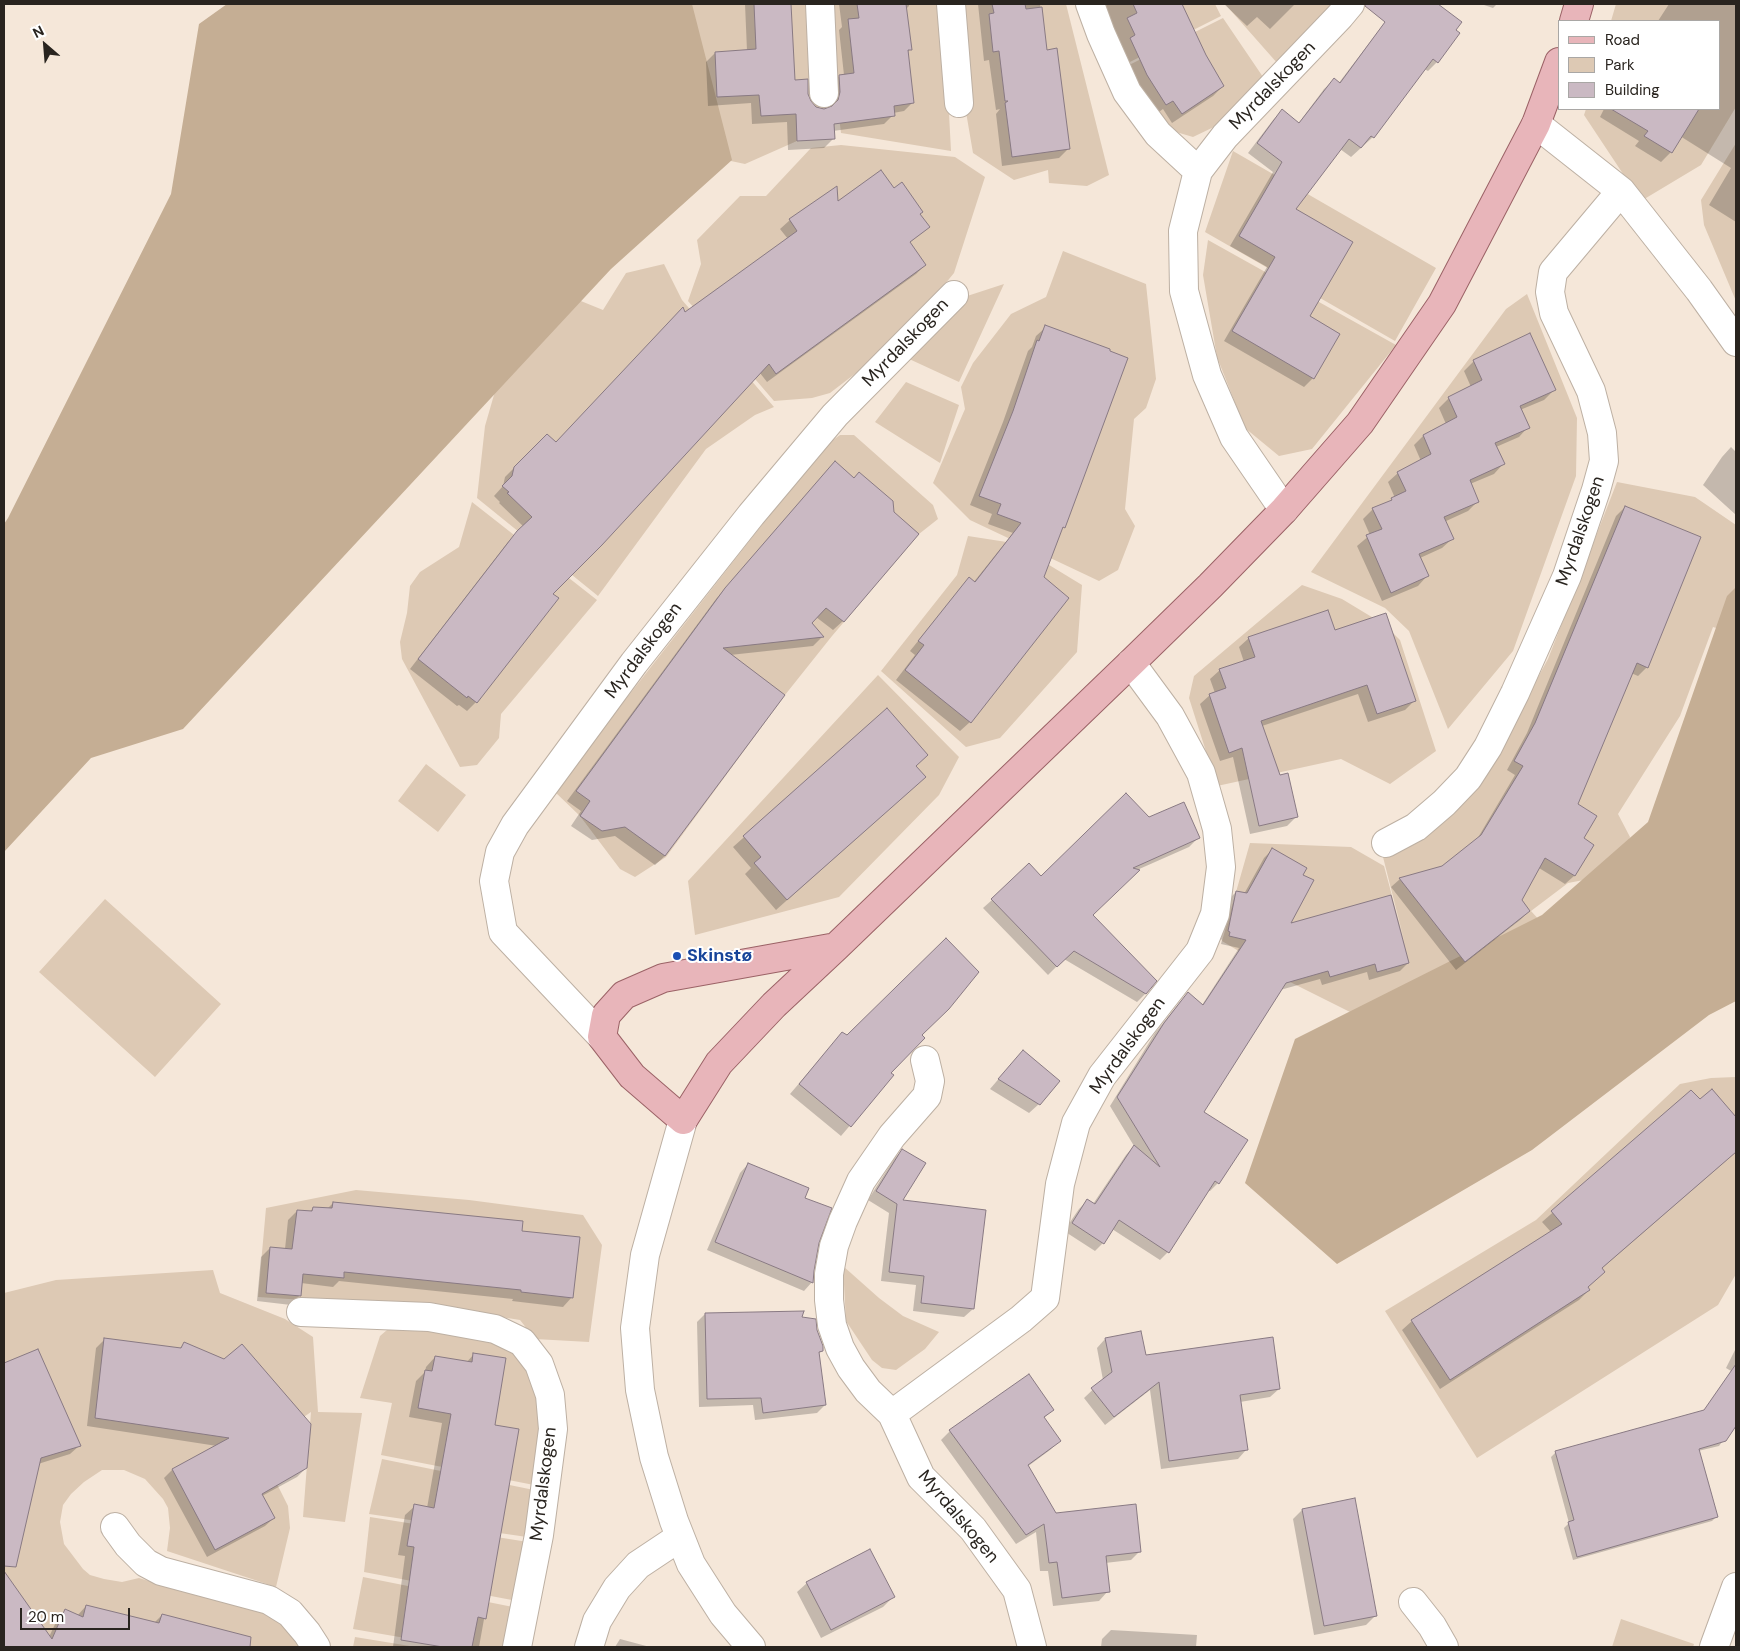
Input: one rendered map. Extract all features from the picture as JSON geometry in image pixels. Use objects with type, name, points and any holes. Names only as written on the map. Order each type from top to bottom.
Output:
[{"type":"main road","points":[[1574,20],[1579,4]]},
{"type":"main road","points":[[683,1120],[719,1063],[774,1005],[1210,586],[1284,510],[1360,423],[1442,304],[1536,124],[1558,65]]},
{"type":"main road","points":[[602,1037],[606,1015],[624,995],[663,978],[836,947]]},
{"type":"main road","name":"Myrdalskogen","points":[[602,1037],[632,1076],[683,1120]]},
{"type":"street","points":[[820,4],[824,93]]},
{"type":"street","points":[[951,4],[958,103]]},
{"type":"street","points":[[1090,4],[1127,92],[1158,134],[1198,171]]},
{"type":"street","name":"Myrdalskogen","points":[[1284,510],[1234,437],[1207,375],[1184,291],[1183,231],[1198,171],[1225,136],[1350,4]]},
{"type":"street","points":[[1536,124],[1621,191],[1699,290],[1736,342]]},
{"type":"street","name":"Myrdalskogen","points":[[1386,843],[1416,826],[1444,803],[1468,778],[1488,747],[1515,693],[1567,576],[1604,461],[1602,433],[1591,391],[1554,313],[1550,292],[1553,272],[1621,191]]},
{"type":"street","name":"Myrdalskogen","points":[[602,1037],[503,932],[494,881],[500,852],[515,824],[634,663],[751,515],[835,415],[954,295]]},
{"type":"street","name":"Myrdalskogen","points":[[892,1414],[1021,1319],[1045,1298],[1060,1184],[1076,1123],[1102,1076],[1200,952],[1215,914],[1221,867],[1217,829],[1201,773],[1170,716],[1131,663]]},
{"type":"street","name":"Myrdalskogen","points":[[925,1060],[930,1081],[927,1096],[892,1136],[861,1181],[834,1246],[829,1274],[829,1300],[832,1325],[840,1348],[851,1368],[868,1391],[892,1414],[921,1477],[973,1529],[1017,1590],[1032,1647]]},
{"type":"street","points":[[683,1120],[645,1254],[635,1328],[640,1390],[654,1457],[680,1537],[691,1564],[723,1614],[750,1647]]},
{"type":"street","name":"Myrdalskogen","points":[[301,1312],[429,1318],[495,1329],[522,1342],[540,1364],[550,1395],[553,1429],[539,1535],[517,1647]]},
{"type":"street","points":[[115,1527],[128,1545],[146,1563],[161,1571],[269,1600],[290,1613],[316,1647]]},
{"type":"street","points":[[588,1647],[597,1621],[617,1588],[638,1565],[680,1537]]},
{"type":"street","points":[[1714,1647],[1736,1587]]},
{"type":"street","points":[[1413,1602],[1432,1626],[1444,1647]]},
{"type":"green space","points":[[683,4],[812,4],[819,106],[833,106],[835,139],[797,141],[745,164],[651,144]]},
{"type":"green space","points":[[828,4],[940,4],[946,57],[951,151],[841,133],[833,70]]},
{"type":"green space","points":[[958,4],[1066,4],[1109,175],[1087,186],[1049,183],[1048,170],[1014,180],[973,153],[966,112]]},
{"type":"green space","points":[[1110,4],[1215,4],[1221,16],[1124,65],[1102,6]]},
{"type":"green space","points":[[1225,4],[1333,4],[1278,64]]},
{"type":"green space","points":[[1616,4],[1736,4],[1736,107],[1701,165],[1641,201],[1584,115],[1586,110],[1720,110],[1720,20],[1611,20]]},
{"type":"green space","points":[[1223,18],[1263,77],[1218,125],[1193,137],[1166,129],[1125,67]]},
{"type":"green space","points":[[1736,143],[1736,301],[1704,225],[1701,200]]},
{"type":"green space","points":[[841,145],[955,157],[985,177],[954,273],[899,340],[830,393],[812,398],[774,401],[688,301],[701,264],[697,240],[740,196],[766,196],[811,148]]},
{"type":"green space","points":[[1233,151],[1436,268],[1395,341],[1205,232]]},
{"type":"green space","points":[[1208,240],[1396,345],[1312,449],[1279,456],[1245,428],[1217,357],[1203,275]]},
{"type":"green space","points":[[1063,251],[1146,284],[1156,379],[1146,408],[1134,419],[1125,509],[1135,526],[1118,570],[1099,581],[970,520],[933,483],[965,409],[961,387],[973,363],[1011,314],[1046,297]]},
{"type":"green space","points":[[664,264],[682,300],[774,407],[755,415],[706,449],[598,596],[477,498],[485,426],[511,336],[571,297],[603,310],[626,273]]},
{"type":"green space","points":[[1004,284],[959,382],[907,358],[958,299]]},
{"type":"green space","points":[[1527,294],[1577,418],[1576,476],[1513,651],[1448,729],[1409,631],[1385,608],[1311,572],[1506,309]]},
{"type":"green space","points":[[906,382],[959,405],[940,463],[875,422]]},
{"type":"green space","points":[[840,435],[854,435],[933,505],[938,519],[919,534],[832,636],[785,695],[666,857],[635,877],[620,869],[580,816],[554,791],[822,448]]},
{"type":"green space","points":[[1617,482],[1695,497],[1736,525],[1736,632],[1735,634],[1713,627],[1680,716],[1618,814],[1630,837],[1615,883],[1589,879],[1568,883],[1531,911],[1561,944],[1358,1016],[1290,982],[1222,941],[1250,843],[1351,847],[1384,866],[1405,944],[1382,853],[1425,832],[1455,812],[1472,791],[1495,755],[1548,659]]},
{"type":"green space","points":[[472,502],[597,600],[501,714],[499,738],[477,765],[460,767],[402,659],[400,642],[407,613],[410,586],[420,572],[459,547]]},
{"type":"green space","points":[[968,536],[1013,543],[1082,585],[1077,652],[1000,738],[966,747],[881,671],[957,575]]},
{"type":"green space","points":[[1302,585],[1342,599],[1385,625],[1400,640],[1436,751],[1390,784],[1341,759],[1217,786],[1189,698],[1194,676]]},
{"type":"green space","points":[[878,675],[959,757],[939,795],[839,897],[695,935],[688,881]]},
{"type":"green space","points":[[426,764],[466,795],[438,832],[398,801]]},
{"type":"green space","points":[[105,899],[221,1004],[155,1077],[39,972]]},
{"type":"green space","points":[[1736,1077],[1736,1274],[1718,1305],[1477,1458],[1385,1311],[1536,1220],[1680,1084],[1711,1078]]},
{"type":"green space","points":[[356,1190],[469,1200],[583,1215],[602,1245],[589,1342],[535,1339],[520,1320],[457,1310],[258,1297],[266,1208]]},
{"type":"green space","points":[[843,1266],[879,1298],[903,1316],[939,1332],[925,1349],[896,1370],[882,1368],[872,1360],[846,1321]]},
{"type":"green space","points":[[213,1270],[220,1293],[285,1319],[313,1337],[318,1412],[362,1413],[345,1522],[303,1517],[311,1412],[273,1438],[270,1470],[288,1506],[290,1528],[276,1587],[167,1551],[170,1528],[168,1508],[163,1499],[145,1479],[124,1470],[102,1470],[84,1482],[71,1494],[63,1505],[60,1522],[64,1544],[83,1569],[90,1575],[122,1582],[139,1578],[262,1612],[282,1624],[303,1647],[4,1647],[4,1293],[56,1280]]},
{"type":"green space","points":[[394,1324],[518,1346],[534,1383],[540,1429],[534,1485],[381,1455],[392,1403],[360,1398],[380,1336]]},
{"type":"green space","points":[[382,1459],[534,1490],[527,1537],[369,1514]]},
{"type":"green space","points":[[370,1517],[528,1542],[512,1600],[364,1572]]},
{"type":"green space","points":[[363,1577],[513,1607],[506,1647],[457,1647],[353,1629]]},
{"type":"green space","points":[[1621,1619],[1694,1644],[1693,1647],[1612,1647]]},
{"type":"green space","points":[[355,1637],[416,1647],[353,1647]]},
{"type":"shaded area","points":[[227,4],[692,4],[732,160],[611,269],[183,729],[91,758],[4,852],[4,524],[171,194],[199,24]]},
{"type":"shaded area","points":[[1736,587],[1736,1001],[1709,1015],[1532,1150],[1337,1264],[1245,1183],[1295,1039],[1542,915],[1648,822],[1727,596]]},
{"type":"building","points":[[754,4],[791,4],[795,80],[808,79],[808,94],[811,101],[816,107],[824,109],[832,106],[838,100],[840,92],[839,75],[854,73],[848,19],[859,18],[857,4],[906,4],[912,50],[908,50],[914,103],[894,106],[895,116],[834,124],[835,139],[797,141],[796,114],[761,116],[759,95],[717,97],[715,52],[756,49]]},
{"type":"building","points":[[992,4],[1025,4],[1026,9],[1042,7],[1047,50],[1057,48],[1070,149],[1012,157],[1005,103],[1008,101],[1005,101],[999,51],[993,52],[989,14],[994,13]]},
{"type":"building","points":[[1133,4],[1182,4],[1206,55],[1224,86],[1182,114],[1173,101],[1166,105],[1147,75],[1130,38],[1135,35],[1127,18],[1137,13]]},
{"type":"building","points":[[1365,4],[1438,4],[1462,22],[1456,30],[1460,33],[1438,63],[1433,59],[1374,138],[1371,136],[1361,148],[1349,139],[1296,209],[1353,242],[1310,316],[1340,334],[1314,379],[1232,331],[1275,257],[1239,236],[1282,162],[1257,143],[1282,109],[1299,123],[1334,78],[1340,83],[1385,22]]},
{"type":"building","points":[[1613,110],[1698,110],[1672,153],[1644,136],[1648,131]]},
{"type":"building","points":[[881,170],[894,188],[902,182],[923,212],[920,214],[930,227],[910,242],[926,265],[776,374],[769,364],[602,545],[553,594],[559,598],[477,703],[468,696],[467,698],[418,659],[517,531],[532,517],[502,486],[512,476],[514,467],[547,434],[556,442],[683,307],[685,312],[797,231],[789,219],[837,186],[838,201]]},
{"type":"building","points":[[1045,325],[1110,349],[1110,351],[1128,358],[1065,528],[1063,527],[1044,577],[1069,598],[971,723],[905,670],[924,645],[918,641],[969,577],[975,582],[1021,523],[997,514],[1001,504],[979,496],[1013,411],[1037,340],[1039,341]]},
{"type":"building","points":[[1530,333],[1556,390],[1520,406],[1530,428],[1495,443],[1505,464],[1470,480],[1479,502],[1444,517],[1454,539],[1419,554],[1429,576],[1391,593],[1366,535],[1382,529],[1372,508],[1392,500],[1391,498],[1406,491],[1397,472],[1431,454],[1423,435],[1457,417],[1448,397],[1482,380],[1473,360]]},
{"type":"building","points":[[835,461],[854,478],[859,472],[893,501],[894,512],[919,534],[844,622],[826,608],[812,623],[824,637],[723,648],[785,695],[665,856],[625,827],[602,831],[580,816],[590,801],[576,791],[725,588]]},
{"type":"building","points":[[1625,506],[1701,537],[1648,668],[1637,663],[1578,804],[1597,816],[1584,838],[1594,845],[1575,876],[1545,858],[1522,900],[1530,911],[1465,962],[1399,878],[1442,866],[1481,835],[1523,766],[1514,761],[1535,723]]},
{"type":"building","points":[[1328,610],[1335,630],[1386,613],[1416,701],[1377,714],[1367,685],[1261,721],[1280,775],[1288,773],[1298,817],[1259,826],[1242,748],[1229,753],[1209,694],[1226,688],[1219,669],[1255,657],[1248,637]]},
{"type":"building","points":[[887,708],[928,755],[916,766],[926,777],[787,900],[754,863],[761,857],[743,836]]},
{"type":"building","points":[[1126,793],[1149,817],[1184,802],[1200,838],[1133,868],[1140,870],[1093,915],[1157,981],[1146,994],[1074,951],[1057,967],[991,899],[1029,863],[1041,876]]},
{"type":"building","points":[[1272,848],[1307,868],[1303,875],[1314,880],[1291,923],[1391,895],[1409,963],[1377,972],[1375,964],[1330,977],[1328,971],[1286,983],[1204,1112],[1248,1140],[1219,1184],[1215,1181],[1169,1253],[1119,1220],[1104,1244],[1072,1223],[1087,1199],[1095,1204],[1134,1145],[1160,1167],[1117,1097],[1164,1023],[1188,992],[1203,1005],[1246,940],[1229,936],[1230,932],[1228,931],[1236,891],[1247,893]]},
{"type":"building","points":[[946,938],[979,972],[949,1009],[922,1035],[925,1038],[891,1073],[894,1075],[851,1127],[799,1084],[842,1032],[847,1035]]},
{"type":"building","points":[[1023,1050],[1060,1081],[1040,1105],[998,1079]]},
{"type":"building","points":[[1712,1089],[1736,1117],[1736,1152],[1602,1268],[1605,1272],[1588,1287],[1590,1290],[1450,1380],[1411,1320],[1562,1224],[1551,1211],[1691,1090],[1700,1099]]},
{"type":"building","points":[[902,1149],[926,1163],[903,1200],[986,1210],[974,1309],[921,1303],[924,1276],[889,1272],[897,1204],[876,1191]]},
{"type":"building","points":[[748,1163],[809,1188],[805,1198],[832,1208],[819,1243],[813,1283],[715,1242]]},
{"type":"building","points":[[333,1202],[523,1221],[522,1231],[580,1237],[573,1298],[521,1292],[521,1290],[344,1272],[344,1278],[303,1274],[301,1296],[266,1293],[270,1247],[292,1249],[297,1210],[312,1211],[313,1207],[332,1208]]},
{"type":"building","points":[[804,1311],[802,1317],[816,1319],[817,1330],[823,1346],[823,1351],[819,1352],[826,1405],[763,1413],[761,1398],[707,1399],[705,1313]]},
{"type":"building","points":[[1141,1331],[1146,1355],[1273,1337],[1280,1389],[1240,1395],[1248,1450],[1169,1461],[1159,1382],[1114,1417],[1091,1388],[1112,1372],[1105,1338]]},
{"type":"building","points":[[104,1338],[181,1348],[184,1342],[224,1359],[242,1344],[311,1424],[307,1468],[262,1494],[275,1518],[215,1550],[172,1469],[229,1438],[95,1418]]},
{"type":"building","points":[[38,1349],[81,1446],[41,1458],[16,1567],[4,1566],[4,1363]]},
{"type":"building","points":[[473,1353],[506,1358],[495,1425],[519,1429],[486,1619],[478,1617],[472,1647],[443,1647],[401,1640],[414,1547],[407,1546],[414,1504],[434,1508],[451,1414],[418,1408],[425,1370],[432,1371],[435,1356],[472,1362]]},
{"type":"building","points":[[1736,1364],[1736,1426],[1726,1441],[1699,1449],[1718,1517],[1577,1557],[1568,1522],[1574,1520],[1555,1451],[1704,1410]]},
{"type":"building","points":[[1029,1374],[1054,1410],[1044,1417],[1061,1441],[1028,1465],[1056,1513],[1136,1504],[1141,1552],[1106,1556],[1110,1592],[1062,1598],[1057,1562],[1049,1563],[1044,1524],[1026,1535],[949,1430]]},
{"type":"building","points":[[1355,1498],[1377,1616],[1324,1626],[1302,1509]]},
{"type":"building","points":[[870,1549],[895,1597],[831,1630],[806,1582]]},
{"type":"building","points":[[4,1571],[52,1639],[65,1609],[83,1617],[86,1605],[159,1623],[162,1614],[251,1637],[250,1647],[4,1647]]},
{"type":"place","name":"Skinstø","points":[[677,956]]}]
